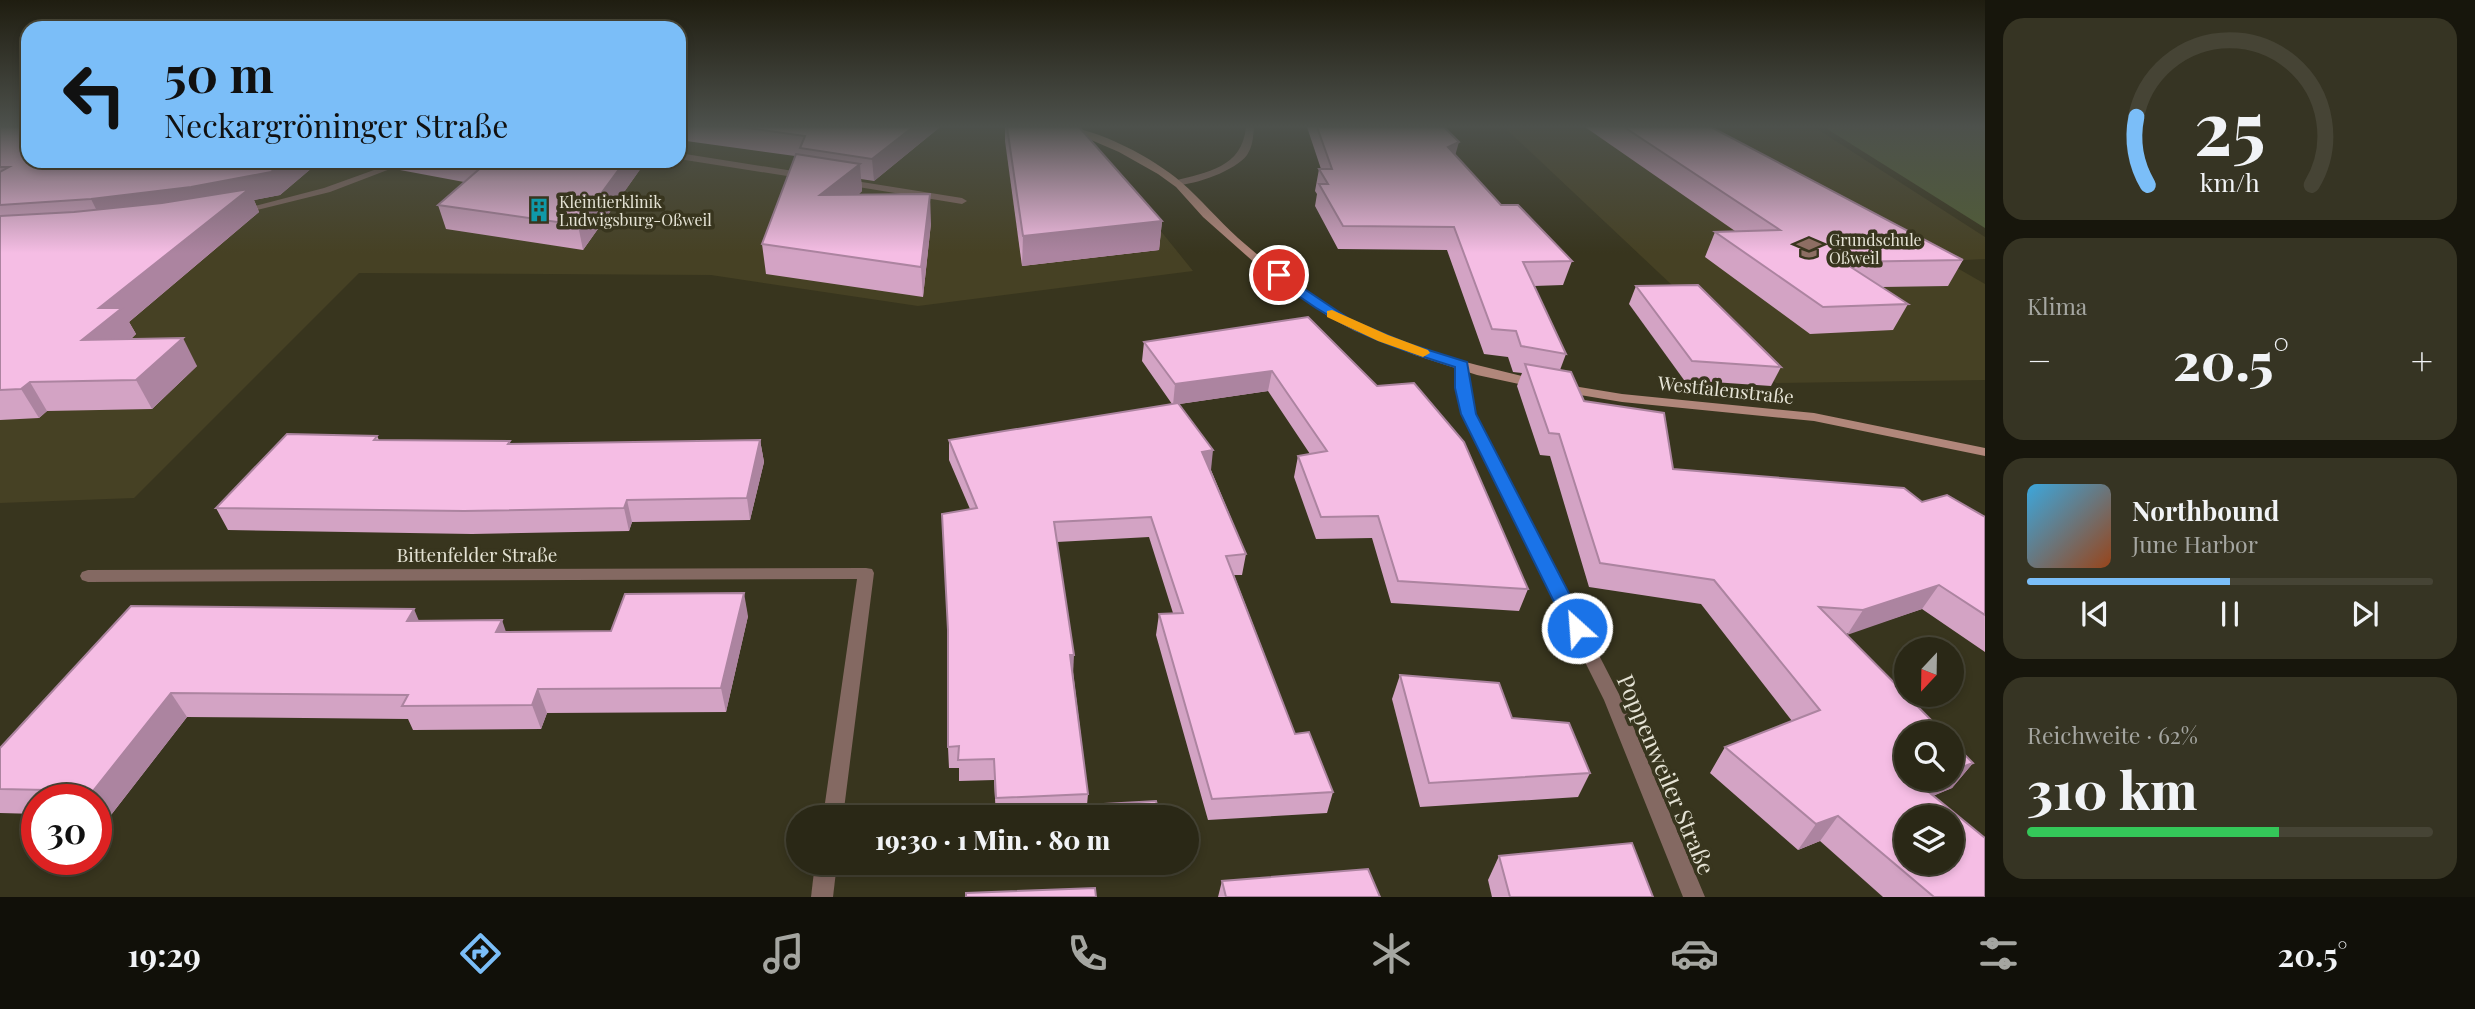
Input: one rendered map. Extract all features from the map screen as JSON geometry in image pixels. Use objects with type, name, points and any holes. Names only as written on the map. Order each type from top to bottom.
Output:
[{"type":"main road","name":"Westfalenstraße","points":[[1157,169],[1177,184],[1209,218],[1309,300],[1346,323],[1401,346],[1529,383],[1622,398],[1814,417],[1985,452]]},
{"type":"street","points":[[227,214],[327,190],[385,169]]},
{"type":"street","points":[[762,169],[814,177]]},
{"type":"street","points":[[1177,184],[1218,169]]},
{"type":"street","points":[[827,180],[962,201]]},
{"type":"street","name":"Poppenweiler Straße","points":[[1462,365],[1468,414],[1613,700],[1694,897]]},
{"type":"street","name":"Bittenfelder Straße","points":[[88,576],[866,573],[835,805]]},
{"type":"street","points":[[822,897],[825,875]]},
{"type":"shaded area","points":[[0,169],[1092,169],[1131,194],[1193,271],[918,306],[711,275],[359,273],[134,498],[0,503]]},
{"type":"shaded area","name":"Grundschule Oßweil","points":[[1548,169],[1879,169],[1985,237],[1985,259],[1945,261],[1985,284],[1985,380],[1776,383]]},
{"type":"green space","points":[[1891,169],[1985,169],[1985,228]]},
{"type":"building","points":[[6,169],[275,169],[271,172],[191,187],[91,199],[0,205],[0,172]]},
{"type":"building","points":[[479,169],[619,169],[578,225],[438,205]]},
{"type":"building","points":[[790,169],[854,169],[820,195],[930,194],[921,267],[762,244]]},
{"type":"building","points":[[1013,169],[1116,169],[1162,221],[1023,236]]},
{"type":"building","points":[[1319,169],[1468,169],[1501,205],[1518,205],[1572,261],[1523,262],[1566,354],[1521,346],[1516,331],[1492,329],[1454,227],[1343,226],[1319,184],[1328,184]]},
{"type":"building","points":[[1687,169],[1790,169],[1963,260],[1843,262],[1908,304],[1823,307],[1715,232],[1780,230]]},
{"type":"building","points":[[249,189],[99,308],[122,308],[82,340],[183,338],[136,380],[30,382],[21,389],[0,390],[0,216],[162,203]]},
{"type":"building","points":[[1698,285],[1781,367],[1692,361],[1636,286]]},
{"type":"building","points":[[1308,317],[1377,386],[1414,383],[1464,442],[1528,589],[1398,581],[1378,516],[1321,517],[1298,456],[1327,451],[1272,371],[1175,384],[1144,342]]},
{"type":"building","points":[[1525,364],[1571,372],[1584,401],[1664,413],[1673,469],[1904,488],[1922,502],[1947,495],[1985,517],[1985,615],[1939,585],[1863,610],[1819,607],[1894,683],[1894,707],[1918,707],[1932,721],[1894,721],[1894,791],[1928,791],[1945,805],[1894,805],[1894,863],[1838,816],[1816,824],[1725,747],[1820,710],[1714,580],[1600,563],[1559,434],[1549,433]]},
{"type":"building","points":[[1178,403],[1213,450],[1202,452],[1246,554],[1226,556],[1295,734],[1309,732],[1333,792],[1212,799],[1159,614],[1183,613],[1151,517],[1054,522],[1074,655],[1070,655],[1088,794],[996,798],[994,759],[958,760],[959,746],[948,747],[948,630],[942,514],[977,508],[949,440]]},
{"type":"building","points":[[287,434],[377,436],[374,440],[510,441],[508,444],[760,440],[747,498],[627,500],[624,508],[464,511],[216,508]]},
{"type":"building","points":[[744,593],[721,688],[538,689],[532,705],[402,706],[408,695],[171,693],[99,784],[21,784],[21,789],[0,789],[0,748],[131,606],[414,609],[407,621],[502,620],[496,632],[611,631],[625,594]]},
{"type":"building","points":[[1400,675],[1499,683],[1512,718],[1569,723],[1590,773],[1429,783]]},
{"type":"building","points":[[1964,754],[1973,763],[1964,766]]},
{"type":"building","points":[[1156,801],[1157,805],[1087,805]]},
{"type":"building","points":[[1964,821],[1985,838],[1985,897],[1934,897],[1908,875],[1964,875]]},
{"type":"building","points":[[1632,843],[1653,897],[1510,897],[1499,856]]},
{"type":"building","points":[[1368,869],[1380,897],[1226,897],[1222,881]]},
{"type":"building","points":[[1095,888],[1096,897],[966,897],[966,893]]},
{"type":"slow traffic","points":[[1332,314],[1346,323],[1423,353]]},
{"type":"place","name":"Kleintierklinik Ludwigsburg-Oßweil","points":[[539,210]]},
{"type":"place","name":"Grundschule Oßweil","points":[[1809,248]]},
{"type":"route","points":[[1279,275],[1309,300],[1346,323],[1401,346],[1462,365],[1468,414],[1577,628]]}]
